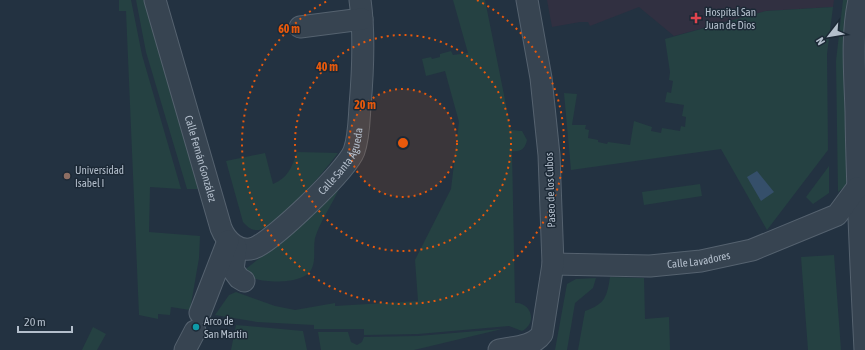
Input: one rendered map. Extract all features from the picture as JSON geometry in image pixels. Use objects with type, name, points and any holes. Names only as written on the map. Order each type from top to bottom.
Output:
[{"type":"street","name":"Calle Fernán González","points":[[155,0],[221,228],[232,244]]},
{"type":"street","name":"Paseo de los Cubos","points":[[499,350],[541,343],[553,264],[549,155],[541,78],[527,0]]},
{"type":"street","points":[[859,0],[855,18],[854,53],[857,188],[865,350]]},
{"type":"street","name":"Calle Santa Águeda","points":[[232,244],[245,249],[254,248],[280,229],[316,197],[347,163],[353,153],[357,139],[361,91],[363,40],[361,10]]},
{"type":"street","points":[[300,26],[361,10]]},
{"type":"street","points":[[857,188],[837,215],[859,222]]},
{"type":"street","name":"Calle Lavadores","points":[[553,264],[650,266],[701,261],[752,250],[837,215]]},
{"type":"street","points":[[232,244],[233,270],[239,278],[244,281]]},
{"type":"street","points":[[185,350],[232,244]]},
{"type":"shaded area","name":"Hospital San Juan de Dios","points":[[547,0],[834,0],[833,7],[766,11],[674,36],[639,7],[590,26],[588,22],[580,22],[552,27]]},
{"type":"shaded area","points":[[757,171],[774,192],[761,201],[747,177]]},
{"type":"green space","points":[[119,0],[131,0],[142,55],[181,189],[150,187],[149,232],[200,236],[199,258],[190,310],[171,307],[170,315],[158,314],[158,319],[139,315],[126,11],[119,11]]},
{"type":"green space","points":[[136,0],[148,0],[202,189],[187,189],[146,52]]},
{"type":"green space","points":[[453,0],[485,0],[511,130],[522,131],[527,140],[522,149],[512,151],[515,303],[521,304],[528,309],[531,318],[527,327],[522,331],[509,326],[418,334],[364,335],[364,329],[314,329],[314,325],[257,322],[215,315],[229,295],[236,292],[275,306],[295,310],[335,303],[335,306],[418,301],[415,260],[451,189],[459,122],[445,71],[426,76],[422,59],[440,57],[440,54],[451,51],[453,55],[468,53]]},
{"type":"green space","points":[[843,0],[850,0],[844,52],[849,183],[838,192],[836,61]]},
{"type":"green space","points":[[833,7],[827,54],[828,150],[767,230],[721,149],[571,170],[564,93],[577,94],[572,125],[586,125],[585,129],[589,130],[588,138],[598,140],[598,142],[630,145],[634,121],[652,127],[651,131],[661,133],[662,128],[680,131],[681,126],[685,127],[686,117],[682,116],[684,105],[665,102],[667,92],[671,93],[673,81],[669,80],[670,72],[665,39],[766,11]]},
{"type":"green space","points":[[297,152],[338,153],[323,172],[287,211],[264,228],[254,230],[250,228],[243,222],[226,161],[265,153],[273,184],[282,179],[289,171]]},
{"type":"green space","points":[[829,166],[829,193],[813,204],[806,197]]},
{"type":"green space","points":[[700,184],[702,196],[644,205],[642,192]]},
{"type":"green space","points":[[336,190],[338,191],[317,232],[314,246],[314,261],[312,268],[308,273],[295,280],[269,281],[256,279],[242,272],[290,234]]},
{"type":"green space","points":[[834,255],[841,350],[808,350],[801,257]]},
{"type":"green space","points":[[610,277],[644,278],[645,319],[669,317],[670,350],[578,350],[585,311],[597,306],[604,299],[608,290]]},
{"type":"green space","points":[[596,278],[593,288],[575,303],[567,350],[555,350],[567,284],[576,279]]},
{"type":"green space","points":[[236,325],[303,331],[307,350],[231,350]]},
{"type":"green space","points":[[93,327],[106,334],[97,350],[82,350]]},
{"type":"green space","points":[[502,329],[414,350],[321,350],[318,332],[348,332],[351,342],[357,345],[362,342],[364,337],[418,336]]},
{"type":"place","name":"Hospital San Juan de Dios","points":[[696,18]]},
{"type":"place","name":"Universidad Isabel I","points":[[67,176]]},
{"type":"place","name":"Arco de San Martín","points":[[196,327]]}]
